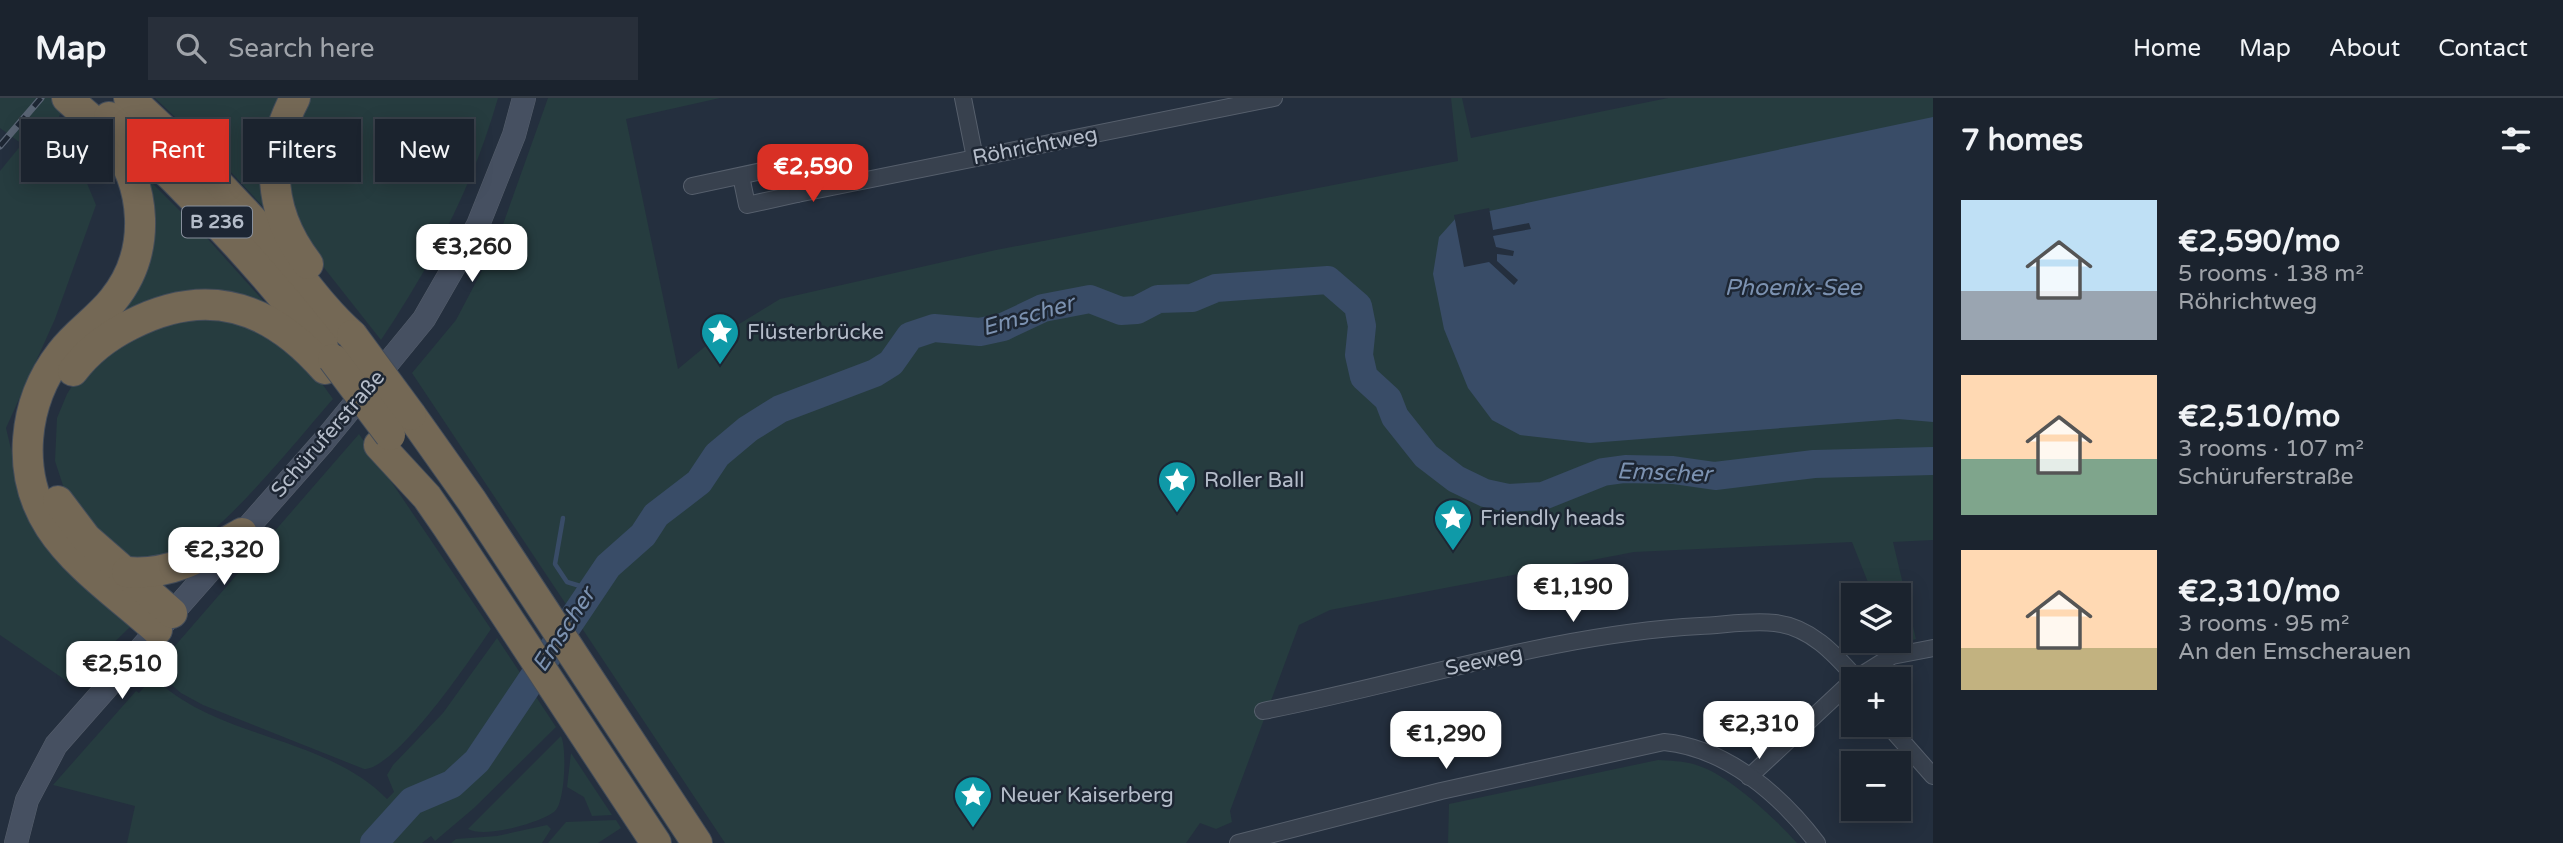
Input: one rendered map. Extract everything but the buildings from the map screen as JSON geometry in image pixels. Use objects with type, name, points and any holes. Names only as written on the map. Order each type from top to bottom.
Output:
[{"type":"highway","points":[[67,98],[108,136],[123,157],[136,187],[141,233],[128,278],[105,308],[63,350],[36,395],[28,441],[31,479],[38,503],[67,549],[165,621]]},
{"type":"highway","name":"B 236","points":[[87,98],[202,205],[283,296],[329,364]]},
{"type":"highway","name":"B 236","points":[[128,98],[200,164],[305,280],[337,322],[352,335],[393,432],[472,501],[697,843]]},
{"type":"highway","points":[[295,98],[276,143],[273,163],[275,191],[299,252],[336,300],[352,335]]},
{"type":"highway","points":[[165,621],[127,572],[71,522],[58,501],[47,460],[50,418],[57,398],[80,361],[97,345],[145,317],[176,307],[205,303],[232,306],[265,319],[329,364],[393,432],[426,497],[656,843]]},
{"type":"highway","points":[[127,572],[158,573],[176,568],[242,533]]},
{"type":"main road","name":"Schüruferstraße","points":[[16,843],[27,800],[56,745],[333,431],[424,319],[478,225],[514,135],[524,98]]},
{"type":"street","points":[[963,98],[975,158]]},
{"type":"street","name":"Röhrichtweg","points":[[741,176],[747,205],[1274,98]]},
{"type":"street","points":[[692,186],[790,165],[797,194]]},
{"type":"street","name":"Seeweg","points":[[1263,711],[1634,630],[1775,623],[1799,630],[1822,642],[1842,667]]},
{"type":"street","points":[[1875,667],[1892,656],[1933,648]]},
{"type":"street","points":[[1749,777],[1841,692]]},
{"type":"street","points":[[1898,737],[1933,776]]},
{"type":"street","points":[[1238,843],[1441,791],[1664,742],[1687,745],[1713,755],[1749,777],[1780,799],[1817,843]]},
{"type":"green space","points":[[0,98],[75,98],[59,116],[60,119],[21,119],[21,143],[0,128]]},
{"type":"green space","points":[[155,98],[283,98],[281,119],[243,119],[243,182],[274,182],[270,214],[229,170],[229,119],[177,119]]},
{"type":"green space","points":[[308,98],[498,98],[474,167],[474,119],[375,119],[375,182],[468,182],[434,253],[381,340],[310,250],[284,182],[361,182],[361,119],[297,119],[300,107]]},
{"type":"green space","points":[[548,98],[720,98],[626,119],[678,369],[713,340],[780,299],[996,250],[1458,161],[1451,98],[1462,98],[1471,138],[1668,98],[1933,98],[1933,540],[1893,542],[1903,583],[1868,583],[1852,542],[1634,552],[1330,610],[1299,625],[1230,811],[1232,822],[1216,829],[1200,823],[1186,843],[725,843],[412,373],[456,320],[496,244]]},
{"type":"green space","points":[[21,145],[21,182],[86,182],[96,205],[55,319],[6,428],[27,516],[94,594],[130,627],[71,684],[0,635],[0,171]]},
{"type":"green space","points":[[137,182],[151,182],[207,238],[274,313],[112,318]]},
{"type":"green space","points":[[197,313],[262,324],[318,378],[333,399],[228,517],[204,538],[182,554],[163,561],[120,558],[69,504],[55,461],[57,418],[80,373],[124,337]]},
{"type":"green space","points":[[359,434],[491,629],[414,732],[378,764],[364,769],[203,705],[181,693],[154,670]]},
{"type":"green space","points":[[1911,618],[1916,639],[1911,641]]},
{"type":"green space","points":[[497,638],[556,727],[474,808],[435,841],[431,836],[422,843],[127,843],[135,806],[53,785],[136,691],[139,693],[153,677],[179,698],[208,714],[333,762],[362,778],[387,799],[394,792],[387,775],[393,765],[443,713]]},
{"type":"green space","points":[[561,736],[564,775],[561,797],[555,811],[539,820],[499,831],[476,832],[468,829]]},
{"type":"green space","points":[[571,753],[612,815],[592,816],[584,797],[567,787]]},
{"type":"green space","points":[[1658,760],[1691,764],[1713,772],[1752,800],[1797,843],[1448,843],[1449,804]]},
{"type":"green space","points":[[616,820],[621,828],[598,843],[548,843],[566,822]]},
{"type":"green space","points":[[547,825],[551,829],[542,843],[451,843],[456,839],[497,836]]},
{"type":"water","name":"Phoenix-See","points":[[1933,117],[1933,422],[1898,419],[1590,443],[1520,435],[1492,420],[1468,388],[1444,329],[1433,274],[1439,237],[1456,218]]},
{"type":"pier","points":[[1489,208],[1493,230],[1529,223],[1531,229],[1493,236],[1496,247],[1514,251],[1513,256],[1497,254],[1497,261],[1518,280],[1514,285],[1489,262],[1464,267],[1454,215]]},
{"type":"waterway","name":"Emscher","points":[[374,843],[412,801],[452,784],[477,761],[608,566],[643,535],[656,515],[699,482],[717,455],[748,429],[780,409],[875,373],[891,363],[910,336],[934,328],[980,332],[1003,327],[1043,308],[1090,299],[1121,311],[1137,310],[1158,299],[1192,298],[1216,288],[1328,280],[1358,306],[1362,326],[1359,355],[1364,377],[1388,399],[1395,417],[1426,456],[1456,479],[1485,493],[1508,498],[1543,496],[1603,472],[1625,469],[1673,470],[1715,476],[1814,464],[1933,461]]},
{"type":"waterway","points":[[563,518],[555,564],[567,582],[590,589]]},
{"type":"railway","points":[[0,146],[41,98]]},
{"type":"place","name":"Flüsterbrücke","points":[[720,366]]},
{"type":"place","name":"Roller Ball","points":[[1177,514]]},
{"type":"place","name":"Friendly heads","points":[[1453,552]]},
{"type":"place","name":"Neuer Kaiserberg","points":[[973,829]]}]
